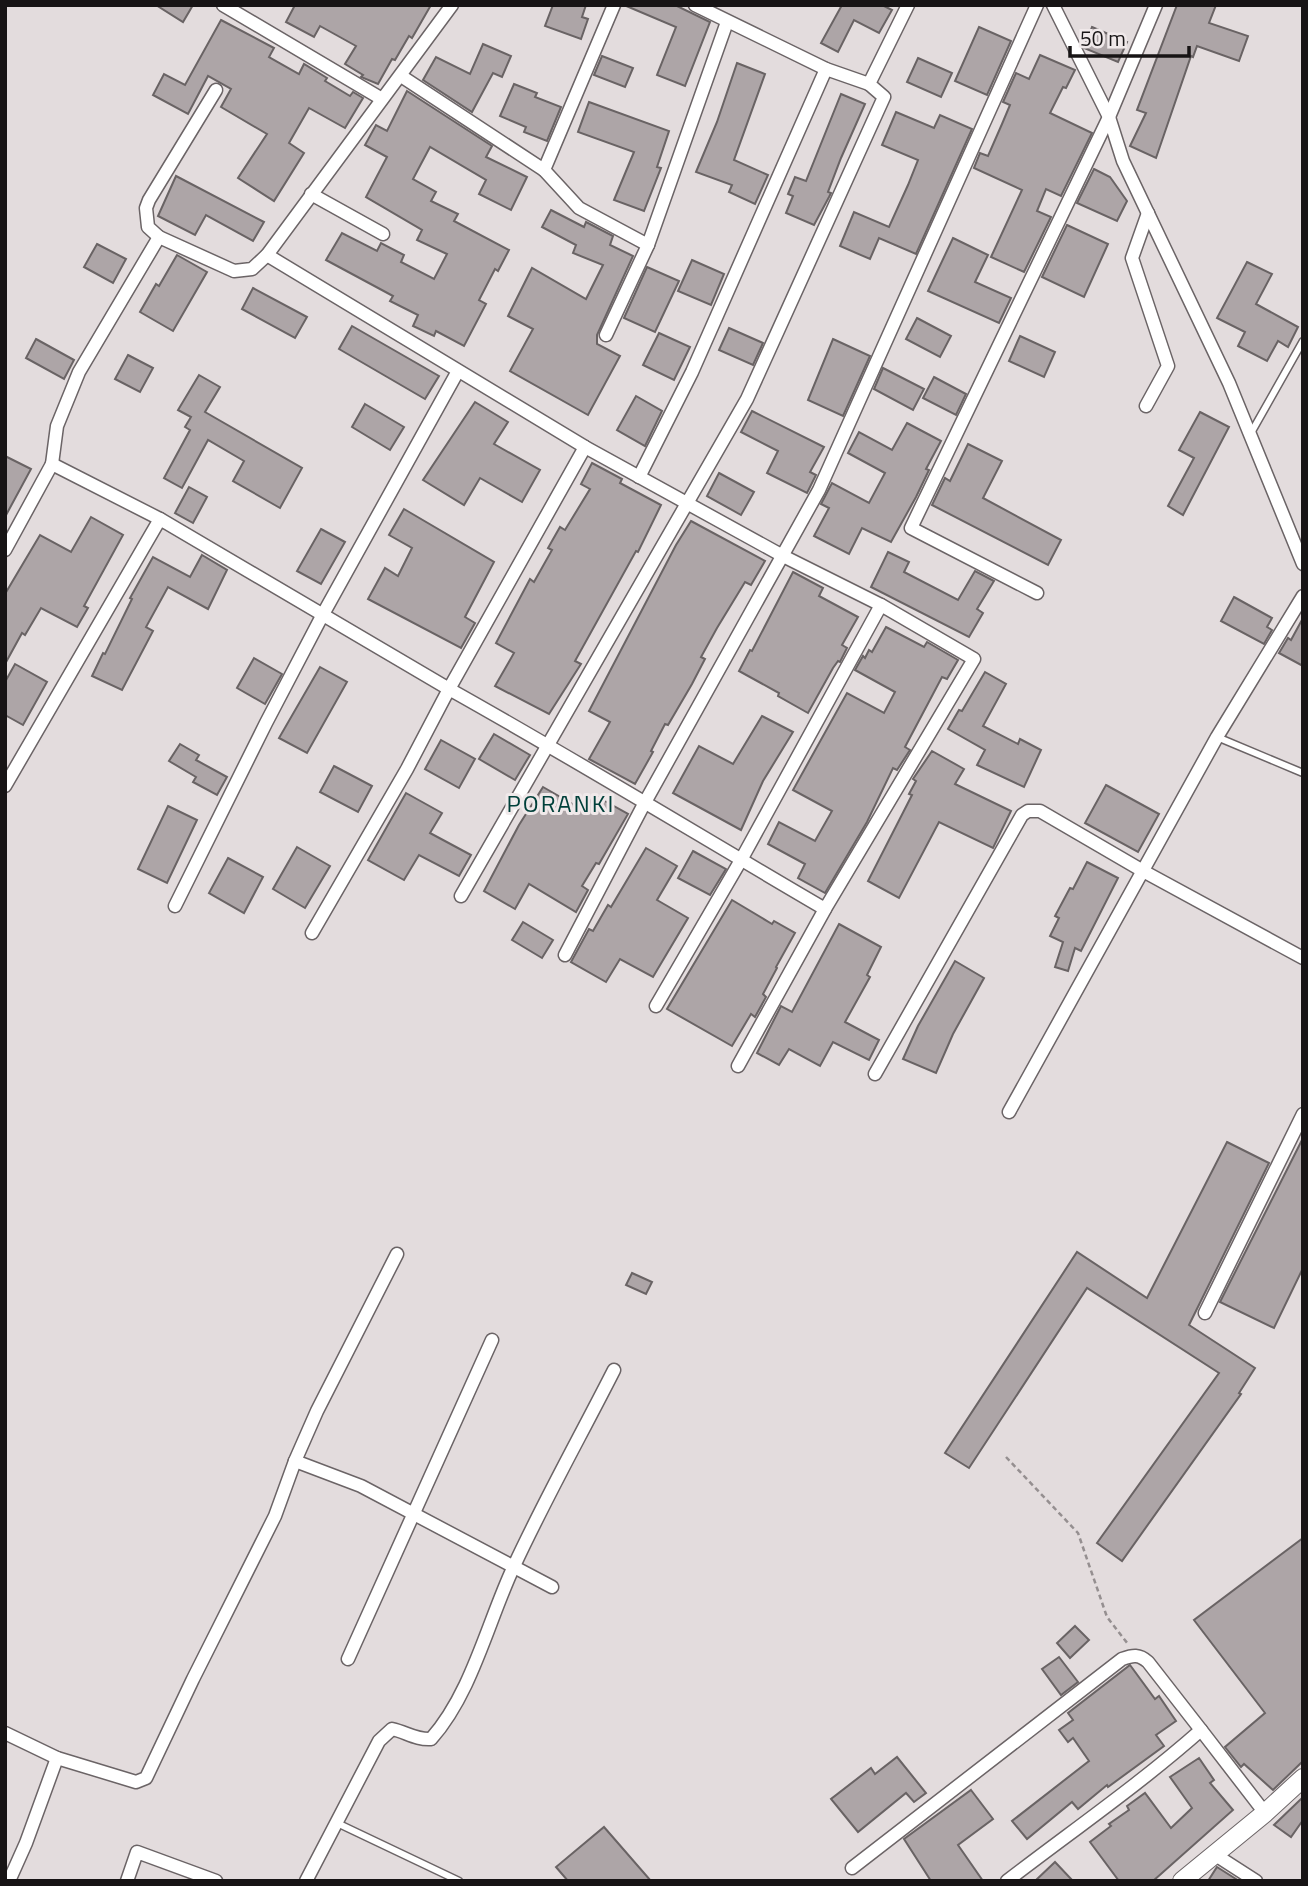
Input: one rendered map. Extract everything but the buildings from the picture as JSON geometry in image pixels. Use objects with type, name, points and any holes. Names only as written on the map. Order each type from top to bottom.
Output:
[{"type":"street","points":[[223,5],[382,99]]},
{"type":"street","points":[[216,90],[146,208],[148,227],[159,237],[234,271],[252,269],[267,255],[452,5]]},
{"type":"street","points":[[544,170],[614,5]]},
{"type":"street","points":[[461,896],[747,399],[884,97],[869,84],[826,69],[695,5]]},
{"type":"street","points":[[869,84],[908,5]]},
{"type":"street","points":[[565,955],[644,804],[820,489],[1037,5]]},
{"type":"street","points":[[1053,5],[1109,117],[1123,161],[1186,289],[1251,433],[1303,564]]},
{"type":"street","points":[[1037,593],[911,528],[1109,117],[1156,5]]},
{"type":"street","points":[[606,335],[648,244],[727,22]]},
{"type":"street","points":[[639,477],[692,372],[826,69]]},
{"type":"street","points":[[401,76],[544,170],[579,208],[648,244]]},
{"type":"street","points":[[311,194],[383,234]]},
{"type":"street","points":[[1146,406],[1168,366],[1132,258],[1148,213]]},
{"type":"street","points":[[5,550],[52,464],[57,426],[79,372],[159,237]]},
{"type":"street","points":[[267,255],[585,447],[783,556],[881,604],[974,659],[825,909],[738,1066]]},
{"type":"street","points":[[175,906],[265,723],[458,371]]},
{"type":"street","points":[[312,933],[407,769],[585,447]]},
{"type":"street","points":[[52,464],[160,519],[825,909]]},
{"type":"street","points":[[5,786],[160,519]]},
{"type":"street","points":[[1009,1112],[1217,737],[1303,596]]},
{"type":"street","points":[[656,1006],[741,860],[881,604]]},
{"type":"street","points":[[875,1074],[1022,815],[1028,811],[1040,811],[1143,871],[1303,958]]},
{"type":"street","points":[[1205,1313],[1303,1114]]},
{"type":"street","points":[[5,1734],[57,1758],[136,1782],[146,1778],[275,1516],[317,1411],[397,1254]]},
{"type":"street","points":[[348,1659],[492,1340]]},
{"type":"street","points":[[306,1881],[379,1741],[392,1729],[418,1740],[431,1740],[438,1732],[463,1689],[514,1567],[614,1370]]},
{"type":"street","points":[[295,1461],[361,1486],[552,1587]]},
{"type":"street","points":[[852,1868],[1122,1659],[1137,1655],[1148,1662],[1265,1813]]},
{"type":"street","points":[[1007,1881],[1159,1768],[1201,1730]]},
{"type":"street","points":[[9,1881],[57,1758]]},
{"type":"street","points":[[1182,1881],[1303,1778]]},
{"type":"street","points":[[127,1881],[137,1852],[216,1881]]},
{"type":"street","points":[[1214,1854],[1256,1881]]},
{"type":"lane","points":[[1251,433],[1303,341]]},
{"type":"lane","points":[[1217,737],[1303,773]]},
{"type":"lane","points":[[335,1822],[458,1881]]},
{"type":"path","points":[[1006,1457],[1078,1533],[1107,1617],[1137,1655]]},
{"type":"district","name":"PORANKI","points":[[561,804]]}]
